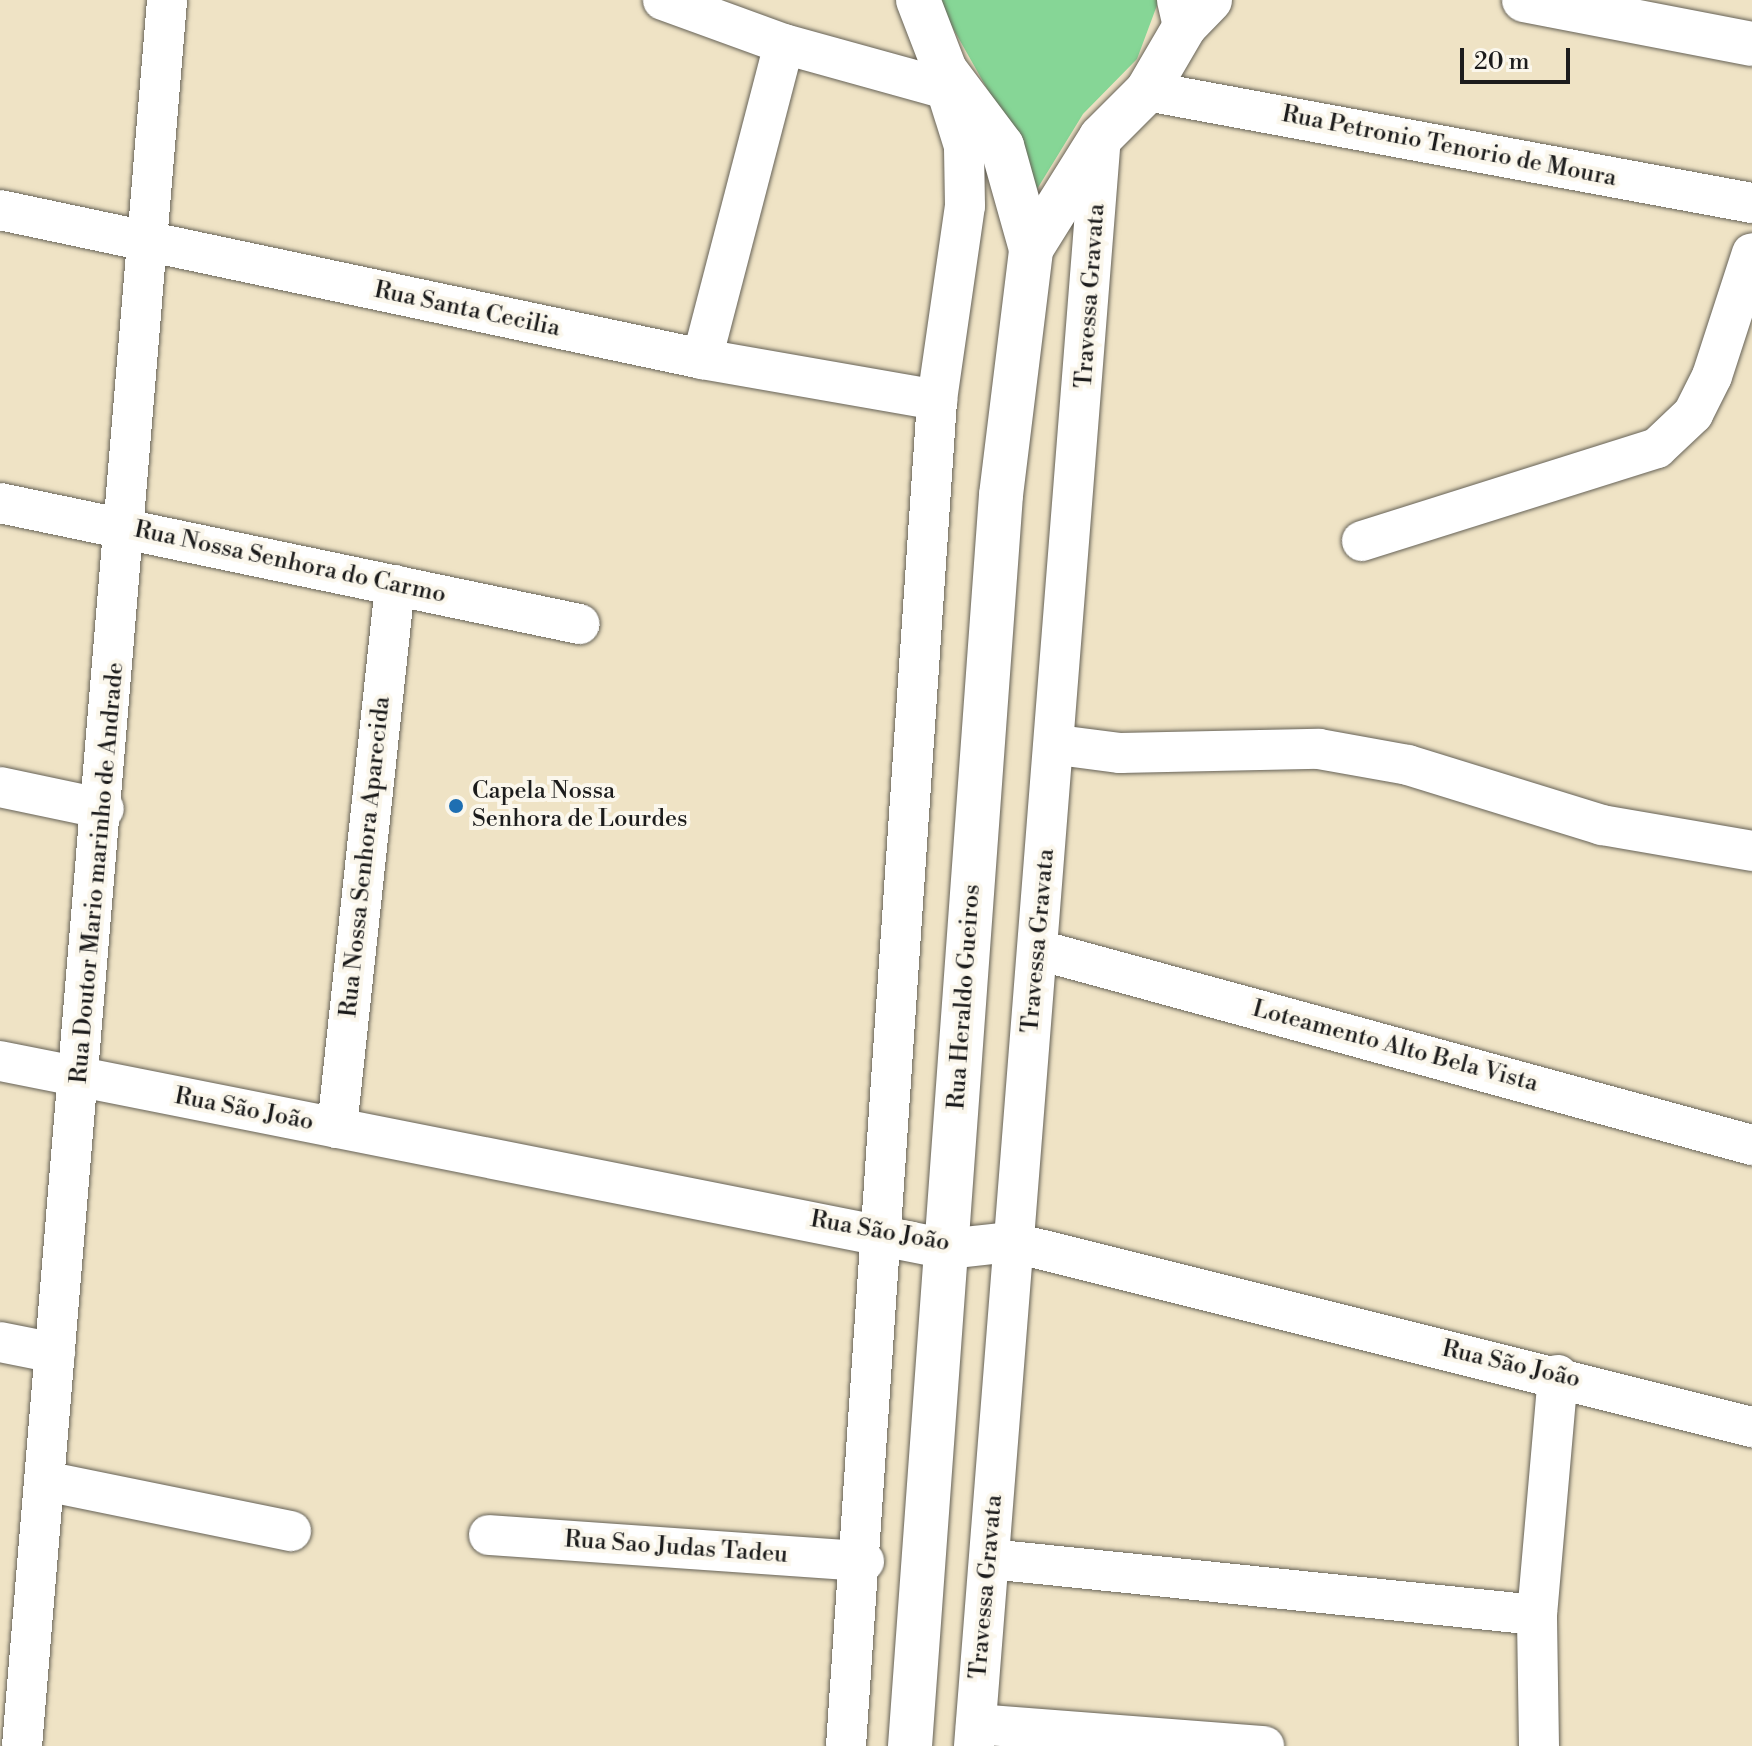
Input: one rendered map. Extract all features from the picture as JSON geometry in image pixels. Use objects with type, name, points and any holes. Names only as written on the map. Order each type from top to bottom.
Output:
[{"type":"main road","name":"Rua Heraldo Gueiros","points":[[910,1746],[1001,495],[1031,249],[1002,146],[945,70],[918,0]]},
{"type":"main road","points":[[1524,0],[1752,44]]},
{"type":"main road","name":"Rua Heraldo Gueiros","points":[[1031,249],[1101,137],[1147,91],[1192,9]]},
{"type":"street","name":"Rua Doutor Mario marinho de Andrade","points":[[22,1746],[16,1634],[45,1481],[104,809],[167,0]]},
{"type":"street","points":[[663,0],[784,44],[964,99],[967,170],[937,400],[864,1561],[846,1746]]},
{"type":"street","points":[[702,359],[784,44]]},
{"type":"street","name":"Rua Petronio Tenorio de Moura","points":[[1147,91],[1752,203]]},
{"type":"street","name":"Travessa Gravata","points":[[975,1735],[1011,1242],[1058,745],[1101,137]]},
{"type":"street","name":"Rua Santa Cecilia","points":[[0,210],[147,244],[702,359],[937,400]]},
{"type":"street","points":[[1362,541],[1657,448],[1693,414],[1712,376],[1752,253]]},
{"type":"street","name":"Rua Nossa Senhora do Carmo","points":[[0,503],[579,624]]},
{"type":"street","name":"Rua Nossa Senhora Aparecida","points":[[337,1128],[395,585]]},
{"type":"street","points":[[1058,745],[1120,753],[1319,749],[1408,765],[1602,825],[1752,851]]},
{"type":"street","points":[[0,787],[104,809]]},
{"type":"street","name":"Loteamento Alto Bela Vista","points":[[1039,950],[1752,1145]]},
{"type":"street","name":"Rua São João","points":[[0,1061],[947,1249],[1011,1242],[1558,1375],[1752,1427]]},
{"type":"street","points":[[0,1342],[55,1353]]},
{"type":"street","points":[[1539,1746],[1537,1615],[1558,1375]]},
{"type":"street","points":[[45,1481],[291,1531]]},
{"type":"street","name":"Rua Sao Judas Tadeu","points":[[489,1535],[864,1561]]},
{"type":"street","points":[[990,1559],[1537,1615]]},
{"type":"street","points":[[975,1735],[1264,1746]]},
{"type":"green space","points":[[937,0],[1159,0],[1137,59],[1083,114],[1031,199],[1011,131]]},
{"type":"place","name":"Capela Nossa Senhora de Lourdes","points":[[456,806]]}]
